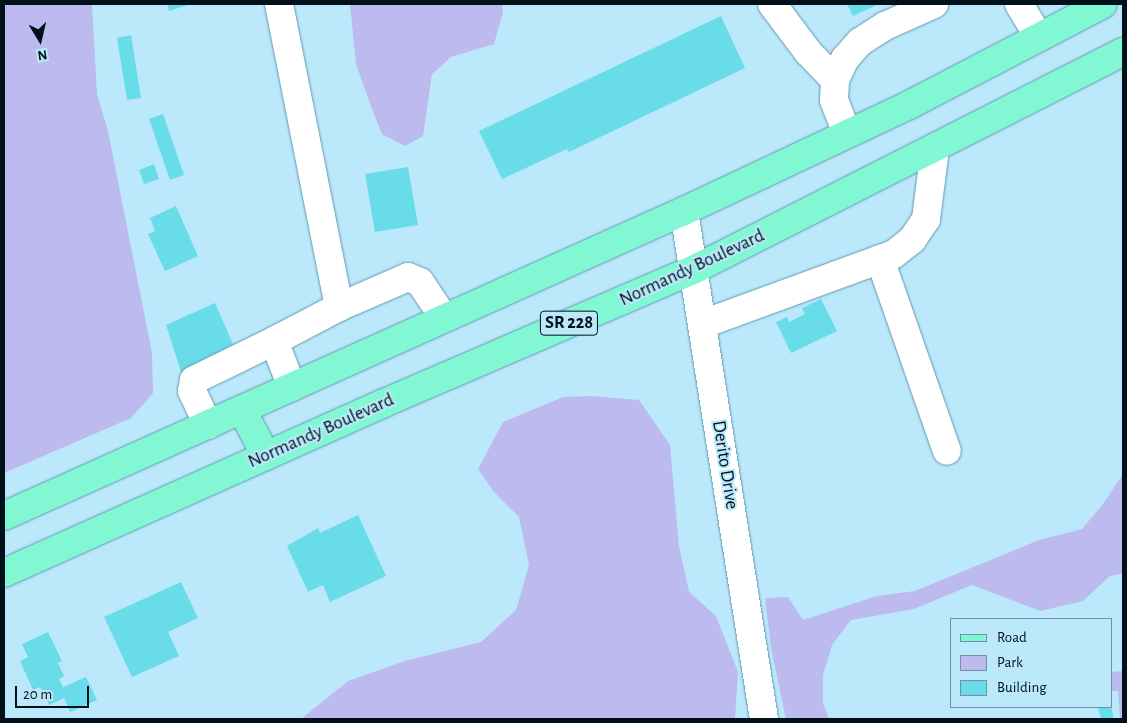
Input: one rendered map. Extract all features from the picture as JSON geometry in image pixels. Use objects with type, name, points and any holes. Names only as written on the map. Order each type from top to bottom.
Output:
[{"type":"main road","points":[[4,516],[684,211],[848,134],[1103,4]]},
{"type":"main road","name":"Normandy Boulevard","points":[[4,574],[266,456],[695,269],[935,149],[1123,52]]},
{"type":"main road","points":[[242,410],[266,456]]},
{"type":"street","points":[[279,4],[339,306]]},
{"type":"street","points":[[772,4],[808,52],[835,80]]},
{"type":"street","points":[[848,134],[834,100],[835,80],[845,59],[860,42],[884,26],[934,4]]},
{"type":"street","points":[[1019,4],[1039,37]]},
{"type":"street","points":[[703,324],[894,254],[912,240],[926,218],[935,149]]},
{"type":"street","name":"Derito Drive","points":[[684,211],[695,269],[764,719]]},
{"type":"street","points":[[880,259],[947,451]]},
{"type":"street","points":[[208,425],[192,391],[194,380],[274,341],[339,306],[408,276],[420,282],[444,318]]},
{"type":"street","points":[[274,341],[292,387]]},
{"type":"green space","points":[[4,4],[92,4],[97,94],[108,131],[152,353],[153,393],[131,418],[4,473]]},
{"type":"green space","points":[[350,4],[502,4],[503,12],[494,44],[451,57],[432,74],[423,136],[405,146],[382,134],[372,109],[356,64]]},
{"type":"green space","points":[[592,396],[639,400],[670,445],[679,546],[689,592],[716,616],[738,672],[735,719],[301,719],[348,681],[405,661],[481,642],[516,610],[529,565],[519,517],[494,492],[478,469],[503,422],[563,397]]},
{"type":"green space","points":[[1123,474],[1123,573],[1110,576],[1083,601],[1040,611],[972,585],[914,609],[851,620],[832,645],[823,675],[823,703],[829,719],[786,719],[771,648],[765,598],[788,597],[803,620],[877,596],[915,591],[1039,540],[1082,529],[1103,504]]},
{"type":"green space","points":[[1123,671],[1123,719],[1120,719],[1118,691],[1112,691],[1112,672]]},
{"type":"building","points":[[167,4],[191,4],[169,11]]},
{"type":"building","points":[[847,4],[879,4],[853,16]]},
{"type":"building","points":[[721,16],[745,68],[569,152],[567,149],[502,179],[479,131]]},
{"type":"building","points":[[131,35],[141,98],[127,100],[117,38]]},
{"type":"building","points":[[163,114],[184,175],[170,180],[149,119]]},
{"type":"building","points":[[154,164],[159,179],[144,184],[139,170]]},
{"type":"building","points":[[408,167],[418,225],[375,232],[365,174]]},
{"type":"building","points":[[176,206],[198,256],[165,271],[148,234],[155,231],[150,218]]},
{"type":"building","points":[[821,299],[837,331],[791,353],[776,322],[787,317],[789,322],[805,314],[802,308]]},
{"type":"building","points":[[215,303],[236,351],[182,375],[166,325]]},
{"type":"building","points":[[358,515],[386,576],[330,602],[323,585],[308,592],[287,546],[318,528],[320,533]]},
{"type":"building","points":[[181,582],[198,618],[168,632],[179,656],[132,677],[104,617]]},
{"type":"building","points":[[48,632],[62,661],[58,663],[64,676],[59,679],[63,687],[86,677],[97,700],[70,712],[64,698],[49,705],[40,687],[33,690],[20,661],[28,657],[22,644]]},
{"type":"building","points":[[1098,708],[1111,708],[1114,719],[1101,719]]}]
